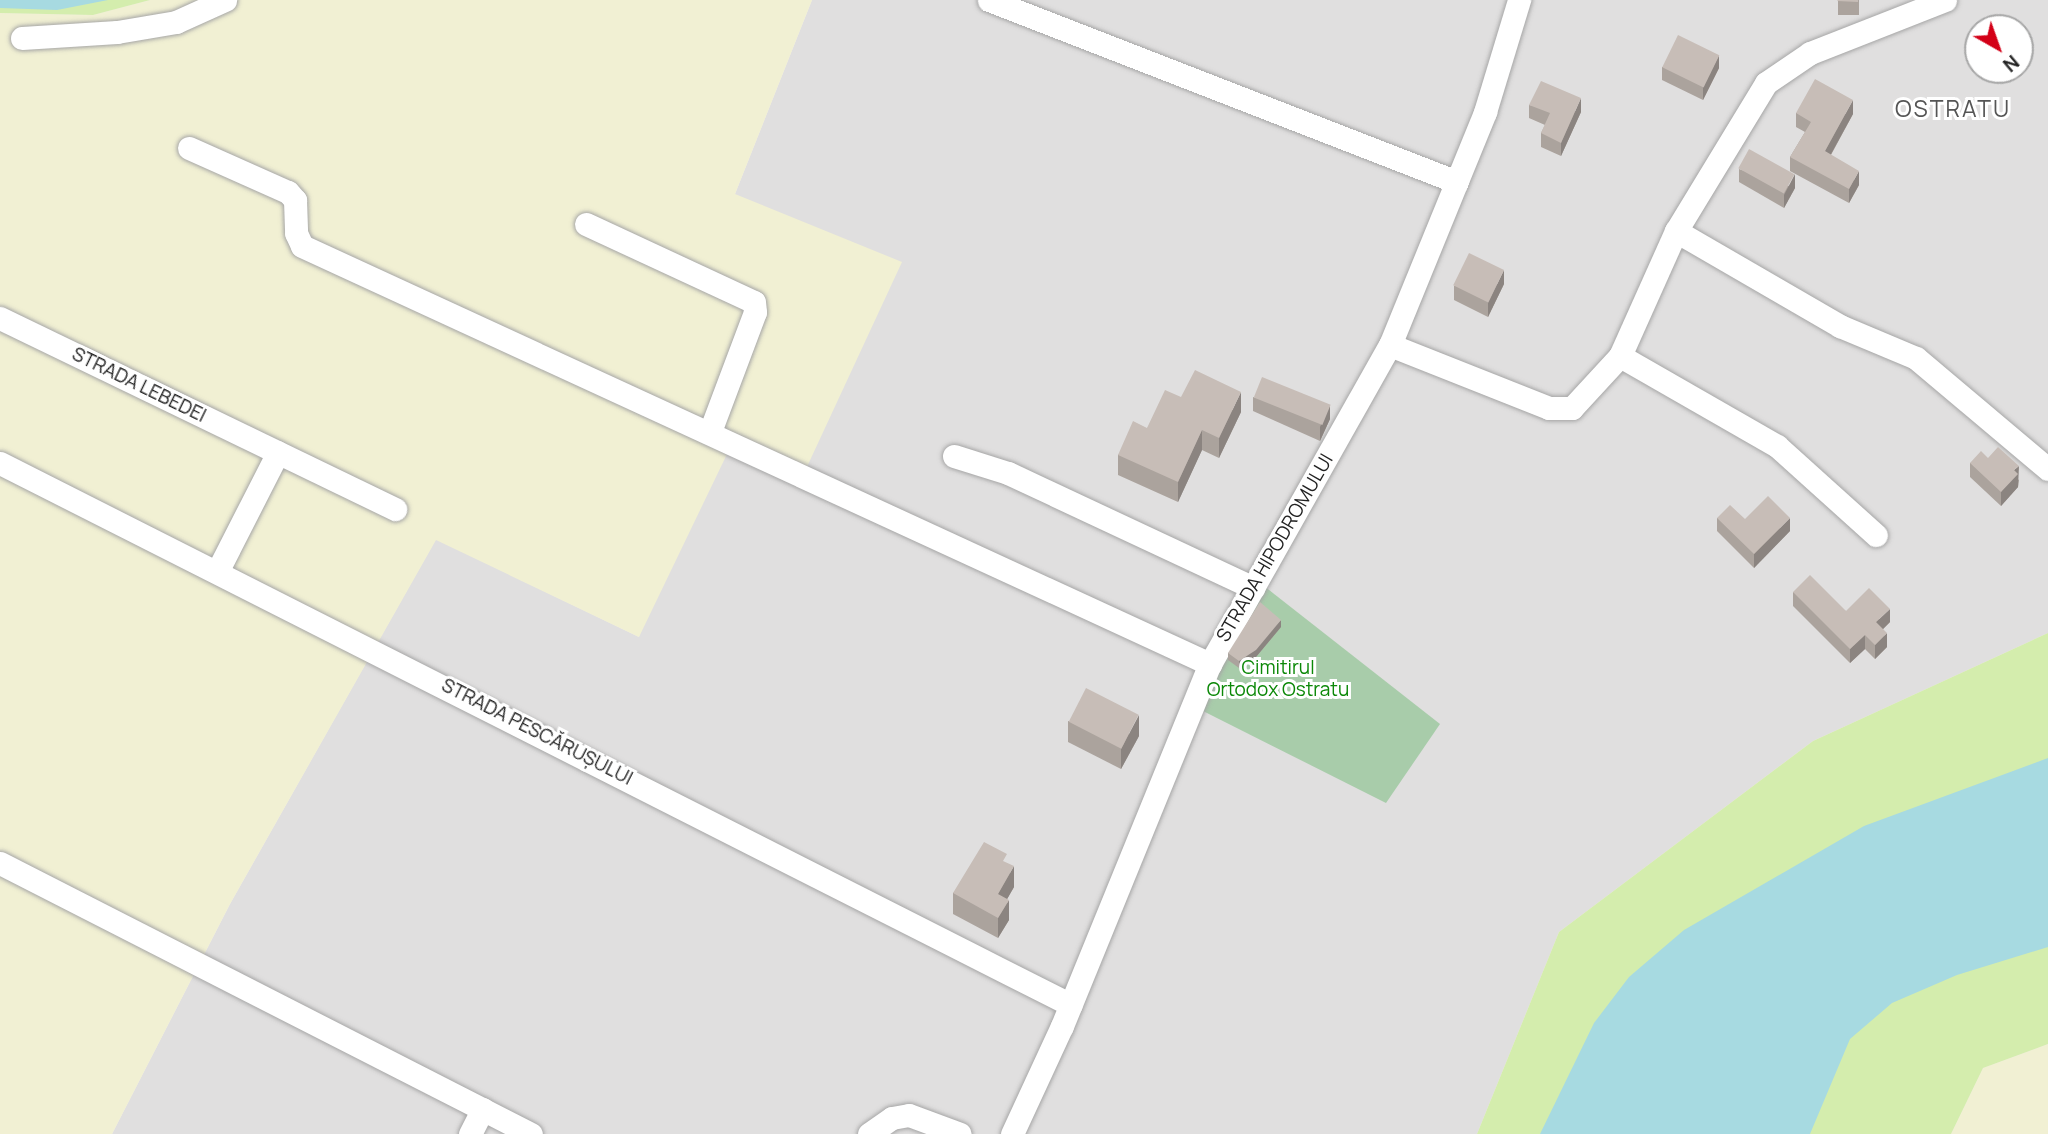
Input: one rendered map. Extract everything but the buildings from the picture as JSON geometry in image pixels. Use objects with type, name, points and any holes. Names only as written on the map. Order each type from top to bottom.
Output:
[{"type":"street","points":[[22,38],[117,32],[176,22],[225,0]]},
{"type":"street","points":[[989,0],[1457,182]]},
{"type":"street","name":"STRADA HIPODROMULUI","points":[[1012,1134],[1072,1005],[1209,664],[1390,345],[1485,112],[1519,0]]},
{"type":"street","points":[[1390,345],[1549,408],[1572,408],[1620,356],[1676,232],[1766,83],[1811,53],[1945,0]]},
{"type":"street","points":[[189,148],[288,191],[295,200],[296,233],[302,246],[1209,664]]},
{"type":"street","points":[[586,224],[754,302],[755,312],[710,432]]},
{"type":"street","points":[[1676,232],[1840,326],[1898,347],[2048,469]]},
{"type":"street","name":"STRADA LEBEDEI","points":[[0,317],[395,509]]},
{"type":"street","points":[[1620,356],[1777,446],[1876,535]]},
{"type":"street","points":[[218,570],[278,452]]},
{"type":"street","points":[[954,456],[1008,473],[1253,588]]},
{"type":"street","name":"STRADA PESCĂRUȘULUI","points":[[0,463],[218,570],[1072,1005]]},
{"type":"street","points":[[0,863],[531,1134]]},
{"type":"street","points":[[470,1134],[483,1110]]},
{"type":"street","points":[[869,1134],[892,1118],[909,1115],[960,1134]]},
{"type":"shaded area","points":[[812,0],[2048,0],[2048,633],[1813,741],[1559,932],[1477,1134],[112,1134],[230,904],[436,539],[639,637],[735,194]]},
{"type":"green space","points":[[0,0],[150,0],[93,15],[0,13]]},
{"type":"green space","points":[[150,0],[812,0],[735,194],[902,262],[799,484],[728,452],[639,637],[436,540],[230,904],[112,1134],[0,1134],[0,13],[93,15]]},
{"type":"green space","name":"Cimitirul Ortodox Ostratu","points":[[1259,582],[1440,724],[1386,803],[1203,711],[1218,660]]},
{"type":"green space","points":[[2048,633],[2048,1044],[1983,1068],[1951,1134],[1477,1134],[1559,932],[1813,741]]},
{"type":"green space","points":[[2048,1044],[2048,1134],[1951,1134],[1983,1068]]},
{"type":"water","points":[[0,0],[108,0],[57,10],[0,8]]},
{"type":"water","points":[[2048,758],[2048,947],[1957,975],[1892,1003],[1850,1039],[1810,1134],[1540,1134],[1594,1023],[1629,977],[1684,930],[1864,826]]},
{"type":"district","name":"OSTRATU","points":[[1953,108]]}]
